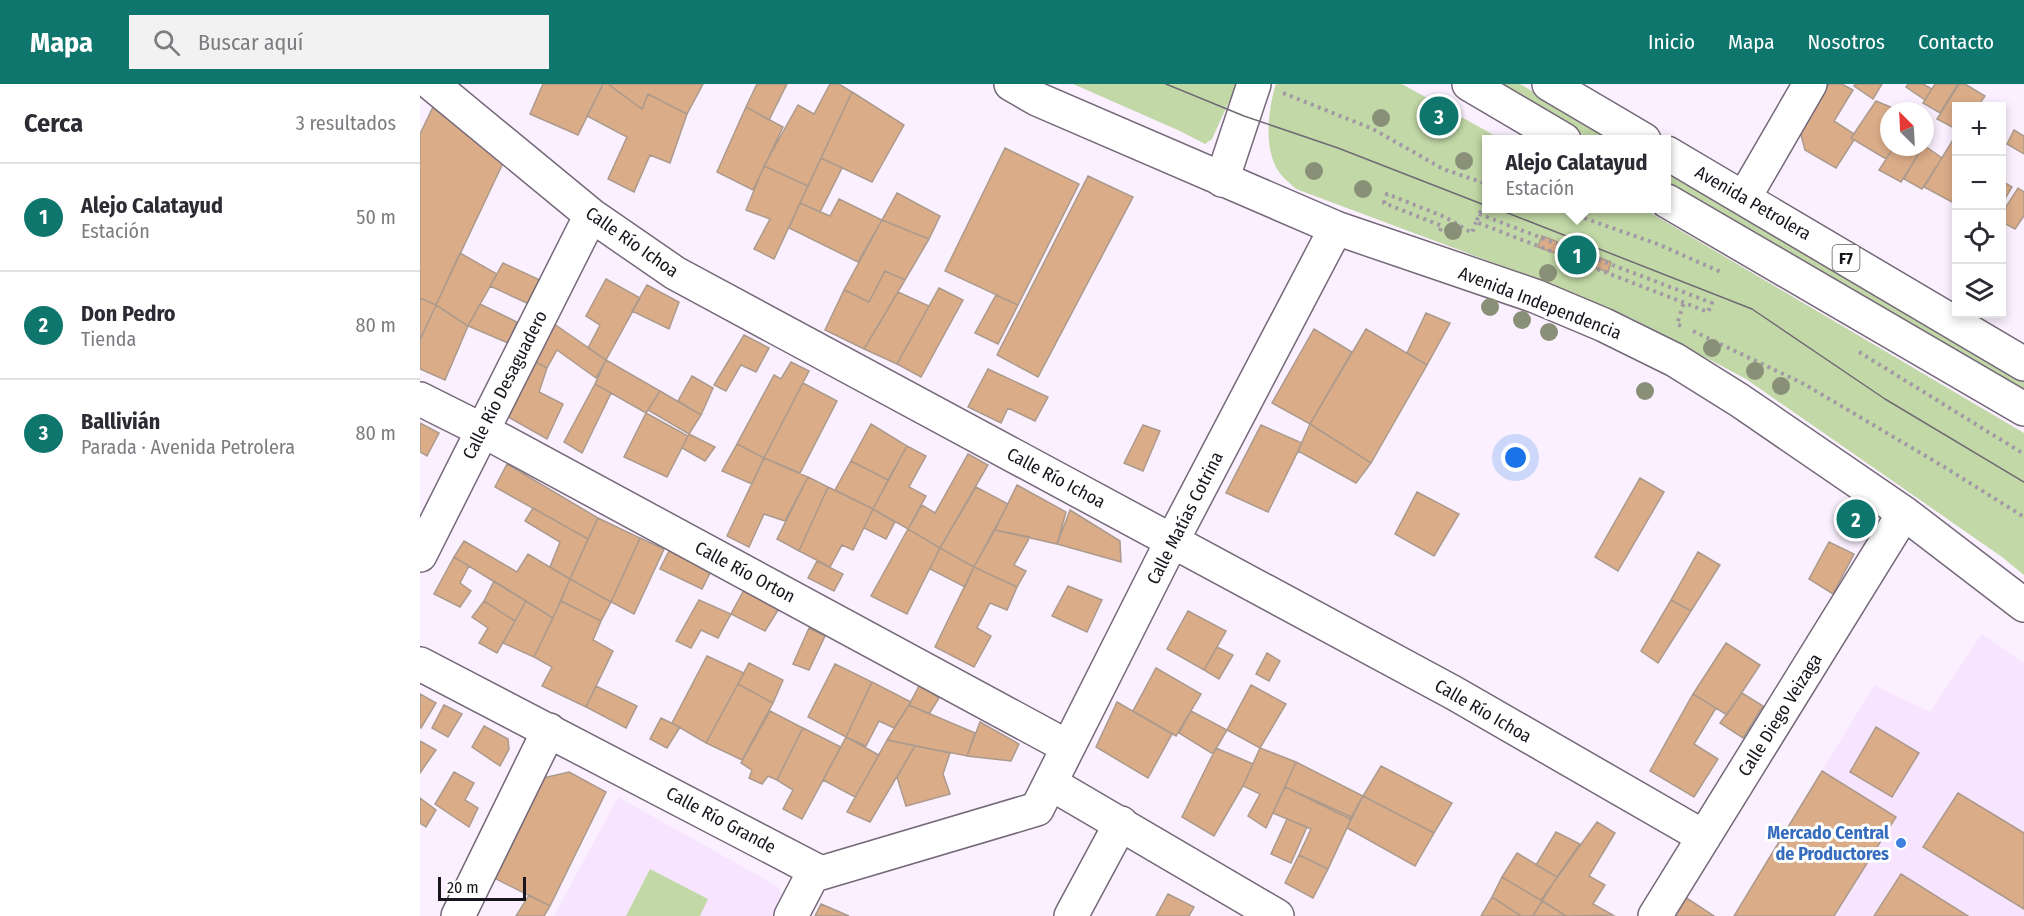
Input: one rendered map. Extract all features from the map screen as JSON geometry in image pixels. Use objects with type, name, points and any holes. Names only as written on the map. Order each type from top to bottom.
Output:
[{"type":"main road","name":"Calle Río Ichoa","points":[[432,84],[591,215],[675,273],[1454,693],[1704,837]]},
{"type":"main road","name":"Avenida Independencia","points":[[1011,84],[1037,99],[1336,228],[1535,296],[1604,325],[1676,360],[1904,513],[2024,605]]},
{"type":"main road","points":[[1469,84],[1555,135]]},
{"type":"main road","points":[[1550,84],[1636,135]]},
{"type":"main road","points":[[1744,198],[1810,84]]},
{"type":"main road","points":[[1222,180],[1268,88]]},
{"type":"main road","name":"Avenida Petrolera","points":[[1671,155],[2024,364]]},
{"type":"main road","name":"F7","points":[[1671,203],[2024,409]]},
{"type":"main road","name":"Calle Río Desaguadero","points":[[420,555],[591,215]]},
{"type":"main road","name":"Calle Matías Cotrina","points":[[1044,796],[1173,541],[1336,228]]},
{"type":"main road","name":"Calle Río Orton","points":[[420,399],[483,430],[1068,747]]},
{"type":"main road","name":"Calle Diego Veizaga","points":[[1655,916],[1904,513]]},
{"type":"main road","name":"Calle Río Grande","points":[[420,664],[815,870]]},
{"type":"main road","points":[[458,916],[549,730]]},
{"type":"main road","points":[[791,916],[815,870],[821,873],[1044,796],[1121,823],[1277,916]]},
{"type":"main road","points":[[1071,916],[1121,823]]},
{"type":"path","points":[[1268,88],[1373,129],[1443,169],[1482,182]]},
{"type":"path","points":[[1439,233],[1442,226],[1384,203],[1387,194],[1445,217],[1472,233],[1482,207]]},
{"type":"path","points":[[1570,213],[1660,245],[1732,277]]},
{"type":"path","points":[[1476,222],[1708,312],[1712,303],[1479,214]]},
{"type":"path","points":[[1684,302],[1677,324],[1804,384],[2024,517]]},
{"type":"path","points":[[1852,348],[2024,454]]},
{"type":"shaded area","name":"Mercado Central de Productores","points":[[1982,634],[2024,663],[2024,916],[1734,916],[1874,685],[1930,712]]},
{"type":"shaded area","points":[[618,797],[777,886],[784,897],[787,916],[554,916]]},
{"type":"green space","points":[[1073,84],[1237,84],[1212,139],[1205,144]]},
{"type":"green space","points":[[1276,84],[1402,84],[1494,135],[1482,135],[1482,213],[1651,213],[2024,433],[2024,575],[2002,557],[1746,379],[1633,319],[1569,291],[1296,189],[1279,172],[1274,163],[1268,129]]},
{"type":"green space","points":[[1497,84],[1520,84],[1607,135],[1582,135]]},
{"type":"green space","points":[[1671,173],[2024,380],[2024,394],[1671,189]]},
{"type":"green space","points":[[650,869],[708,899],[700,916],[626,916]]},
{"type":"building","points":[[543,84],[603,84],[578,135],[530,114]]},
{"type":"building","points":[[603,84],[608,84],[642,109],[648,94],[687,114],[670,163],[650,155],[634,192],[608,179],[627,137],[587,116]]},
{"type":"building","points":[[608,84],[703,84],[687,114],[648,94],[642,109]]},
{"type":"building","points":[[757,84],[787,84],[769,120],[746,107]]},
{"type":"building","points":[[830,84],[839,84],[852,92],[808,186],[764,166],[798,105],[814,114]]},
{"type":"building","points":[[1829,84],[1842,84],[1853,90],[1834,121],[1854,134],[1851,138],[1854,140],[1836,168],[1805,150],[1800,131]]},
{"type":"building","points":[[1855,84],[1882,84],[1873,99],[1854,86]]},
{"type":"building","points":[[1908,84],[1923,84],[1932,89],[1925,100],[1906,87]]},
{"type":"building","points":[[1935,84],[1958,84],[1940,113],[1934,109],[1934,102],[1924,102]]},
{"type":"building","points":[[1959,84],[1965,84],[1985,96],[1981,102],[1952,102],[1952,127],[1937,119]]},
{"type":"building","points":[[852,92],[904,125],[872,182],[821,158]]},
{"type":"building","points":[[1876,101],[1880,103],[1880,155],[1851,138]]},
{"type":"building","points":[[434,105],[504,161],[436,305],[420,298],[420,134]]},
{"type":"building","points":[[746,107],[783,127],[753,190],[717,172]]},
{"type":"building","points":[[2014,130],[2024,136],[2024,154],[2007,144]]},
{"type":"building","points":[[1952,142],[1952,202],[1924,187]]},
{"type":"building","points":[[1005,148],[1079,184],[1018,305],[945,271]]},
{"type":"building","points":[[1934,152],[1942,158],[1922,189],[1904,179],[1917,156],[1934,156]]},
{"type":"building","points":[[1888,156],[1917,156],[1901,182],[1879,170]]},
{"type":"building","points":[[821,158],[842,168],[820,212],[800,203]]},
{"type":"building","points":[[764,166],[808,186],[774,259],[754,249],[770,219],[746,210]]},
{"type":"building","points":[[1088,176],[1133,197],[1038,377],[997,355]]},
{"type":"building","points":[[2006,183],[2012,187],[2006,197]]},
{"type":"building","points":[[2018,188],[2024,192],[2024,216],[2015,229],[2006,224],[2006,207]]},
{"type":"building","points":[[897,193],[940,216],[929,239],[882,220]]},
{"type":"building","points":[[839,199],[882,220],[858,262],[789,228],[800,203],[830,216]]},
{"type":"building","points":[[882,220],[929,239],[905,280],[885,271],[869,302],[844,290]]},
{"type":"building","points":[[1542,236],[1611,262],[1608,272],[1538,247]]},
{"type":"building","points":[[460,253],[497,274],[468,326],[436,305]]},
{"type":"building","points":[[503,263],[540,280],[529,304],[490,286]]},
{"type":"building","points":[[885,271],[905,280],[864,349],[825,330],[844,290],[869,302]]},
{"type":"building","points":[[606,279],[640,298],[606,360],[588,348],[600,325],[586,316]]},
{"type":"building","points":[[647,285],[679,302],[669,329],[632,311]]},
{"type":"building","points":[[939,288],[963,300],[921,377],[897,364]]},
{"type":"building","points":[[898,292],[929,306],[897,364],[864,349]]},
{"type":"building","points":[[996,295],[1018,305],[998,344],[975,333]]},
{"type":"building","points":[[420,298],[436,305],[420,340]]},
{"type":"building","points":[[480,304],[517,322],[508,343],[468,326]]},
{"type":"building","points":[[436,305],[468,326],[445,380],[420,369],[420,340]]},
{"type":"building","points":[[1426,313],[1450,323],[1427,365],[1407,353]]},
{"type":"building","points":[[547,319],[606,360],[596,378],[557,350],[547,368],[528,358]]},
{"type":"building","points":[[1314,329],[1352,352],[1310,424],[1272,403]]},
{"type":"building","points":[[1366,329],[1427,365],[1371,463],[1310,424]]},
{"type":"building","points":[[744,335],[769,348],[756,372],[741,365],[726,391],[714,385]]},
{"type":"building","points":[[528,358],[547,368],[539,392],[563,404],[547,439],[501,413]]},
{"type":"building","points":[[606,360],[660,391],[646,413],[595,384]]},
{"type":"building","points":[[791,362],[809,371],[764,458],[737,444],[774,375],[781,379]]},
{"type":"building","points":[[988,369],[1048,397],[1035,421],[1008,408],[1001,423],[968,407]]},
{"type":"building","points":[[692,376],[713,388],[701,415],[678,401]]},
{"type":"building","points":[[803,383],[837,401],[800,473],[764,458]]},
{"type":"building","points":[[595,384],[611,393],[582,453],[564,442]]},
{"type":"building","points":[[660,391],[701,415],[689,434],[648,410]]},
{"type":"building","points":[[646,413],[688,436],[667,477],[624,457]]},
{"type":"building","points":[[420,423],[439,433],[427,456],[420,452]]},
{"type":"building","points":[[871,424],[907,446],[888,480],[851,461]]},
{"type":"building","points":[[1310,424],[1371,463],[1356,483],[1298,451]]},
{"type":"building","points":[[1143,425],[1160,431],[1143,471],[1124,463]]},
{"type":"building","points":[[1261,425],[1302,443],[1268,512],[1226,493]]},
{"type":"building","points":[[689,434],[715,447],[705,461],[682,448]]},
{"type":"building","points":[[737,444],[764,458],[752,484],[722,471]]},
{"type":"building","points":[[907,446],[926,456],[909,487],[926,496],[908,529],[873,509]]},
{"type":"building","points":[[968,454],[988,465],[940,548],[908,529],[922,505],[935,513]]},
{"type":"building","points":[[764,458],[808,477],[785,521],[764,514],[749,547],[727,536]]},
{"type":"building","points":[[851,461],[888,480],[873,509],[835,490]]},
{"type":"building","points":[[507,464],[598,518],[588,539],[495,487]]},
{"type":"building","points":[[808,477],[828,487],[799,551],[777,539]]},
{"type":"building","points":[[1640,478],[1664,492],[1618,571],[1595,557]]},
{"type":"building","points":[[1017,485],[1066,512],[1057,544],[995,530]]},
{"type":"building","points":[[828,487],[873,509],[853,550],[842,545],[830,567],[799,551]]},
{"type":"building","points":[[976,487],[1008,504],[974,567],[940,548]]},
{"type":"building","points":[[1417,492],[1459,514],[1434,556],[1395,534]]},
{"type":"building","points":[[533,508],[588,539],[570,579],[550,567],[560,542],[525,521]]},
{"type":"building","points":[[873,509],[895,522],[886,539],[864,528]]},
{"type":"building","points":[[1070,510],[1120,541],[1121,562],[1057,544]]},
{"type":"building","points":[[598,518],[640,538],[611,602],[570,579]]},
{"type":"building","points":[[908,529],[940,548],[907,614],[871,596]]},
{"type":"building","points":[[995,530],[1030,537],[1014,565],[1026,571],[1017,587],[974,567]]},
{"type":"building","points":[[640,538],[664,549],[634,614],[611,602]]},
{"type":"building","points":[[464,541],[517,572],[528,554],[570,579],[553,618],[454,557]]},
{"type":"building","points":[[1829,542],[1854,554],[1833,594],[1809,579]]},
{"type":"building","points":[[671,547],[713,567],[702,589],[660,569]]},
{"type":"building","points":[[940,548],[974,567],[965,587],[930,569]]},
{"type":"building","points":[[1698,552],[1720,565],[1691,611],[1671,600]]},
{"type":"building","points":[[454,557],[469,566],[460,583],[471,591],[460,607],[434,594]]},
{"type":"building","points":[[817,561],[843,574],[834,591],[808,578]]},
{"type":"building","points":[[974,567],[1017,587],[1007,610],[990,603],[977,628],[991,636],[974,667],[935,647]]},
{"type":"building","points":[[570,579],[611,602],[601,621],[561,601]]},
{"type":"building","points":[[494,581],[526,601],[515,621],[484,601]]},
{"type":"building","points":[[1068,586],[1102,600],[1087,632],[1052,616]]},
{"type":"building","points":[[745,588],[780,607],[765,631],[731,614]]},
{"type":"building","points":[[699,600],[731,614],[718,638],[701,630],[691,648],[676,641]]},
{"type":"building","points":[[1671,600],[1691,611],[1658,663],[1641,651]]},
{"type":"building","points":[[484,601],[515,621],[497,653],[479,643],[488,628],[472,617]]},
{"type":"building","points":[[526,601],[553,618],[534,657],[503,643]]},
{"type":"building","points":[[561,601],[601,621],[593,640],[613,651],[586,707],[542,686],[552,667],[534,657]]},
{"type":"building","points":[[1188,611],[1226,631],[1204,670],[1167,649]]},
{"type":"building","points":[[809,628],[825,636],[809,670],[793,664]]},
{"type":"building","points":[[1726,643],[1760,665],[1727,715],[1693,694]]},
{"type":"building","points":[[1217,647],[1233,655],[1219,679],[1204,670]]},
{"type":"building","points":[[1267,653],[1280,661],[1269,681],[1256,674]]},
{"type":"building","points":[[707,656],[744,673],[706,743],[672,723]]},
{"type":"building","points":[[749,663],[783,680],[773,703],[738,684]]},
{"type":"building","points":[[835,664],[872,682],[846,737],[808,717]]},
{"type":"building","points":[[1156,668],[1201,694],[1176,736],[1133,711]]},
{"type":"building","points":[[872,682],[911,702],[894,728],[879,721],[866,746],[846,737]]},
{"type":"building","points":[[738,684],[773,703],[742,760],[706,743]]},
{"type":"building","points":[[920,684],[939,698],[929,714],[909,705]]},
{"type":"building","points":[[1251,685],[1286,704],[1260,748],[1227,730]]},
{"type":"building","points":[[596,686],[637,706],[626,728],[586,707]]},
{"type":"building","points":[[1742,693],[1763,706],[1743,738],[1720,723]]},
{"type":"building","points":[[420,694],[436,703],[421,728],[420,727]]},
{"type":"building","points":[[1693,694],[1716,708],[1694,744],[1718,759],[1694,797],[1650,771]]},
{"type":"building","points":[[1117,702],[1172,734],[1148,778],[1096,747]]},
{"type":"building","points":[[444,705],[462,714],[448,737],[432,728]]},
{"type":"building","points":[[909,705],[975,733],[967,756],[887,740]]},
{"type":"building","points":[[770,711],[803,728],[777,780],[768,776],[762,784],[749,778],[752,770],[741,763]]},
{"type":"building","points":[[1191,711],[1227,730],[1213,754],[1179,733]]},
{"type":"building","points":[[661,718],[680,727],[667,748],[650,739]]},
{"type":"building","points":[[980,722],[1019,744],[1011,761],[967,756]]},
{"type":"building","points":[[484,726],[508,739],[509,749],[500,766],[472,747]]},
{"type":"building","points":[[1876,727],[1919,753],[1892,797],[1850,772]]},
{"type":"building","points":[[803,728],[841,747],[802,819],[783,809],[793,790],[777,780]]},
{"type":"building","points":[[846,737],[879,755],[855,797],[823,780]]},
{"type":"building","points":[[887,740],[915,746],[870,822],[847,812]]},
{"type":"building","points":[[420,741],[436,750],[420,773]]},
{"type":"building","points":[[915,746],[950,753],[943,774],[950,794],[906,806],[897,777]]},
{"type":"building","points":[[1216,748],[1253,764],[1214,836],[1182,817]]},
{"type":"building","points":[[1260,748],[1296,762],[1266,828],[1248,816],[1260,794],[1243,786]]},
{"type":"building","points":[[1296,762],[1363,796],[1350,819],[1285,787]]},
{"type":"building","points":[[1381,766],[1452,803],[1434,833],[1363,796]]},
{"type":"building","points":[[1822,771],[1896,817],[1834,916],[1734,916]]},
{"type":"building","points":[[454,772],[474,783],[465,800],[478,808],[469,827],[435,804]]},
{"type":"building","points":[[569,772],[606,792],[550,906],[488,875],[539,779]]},
{"type":"building","points":[[1285,787],[1352,817],[1328,869],[1299,855],[1311,829],[1273,813]]},
{"type":"building","points":[[1958,793],[2024,833],[2024,909],[1923,847]]},
{"type":"building","points":[[1363,796],[1434,833],[1415,866],[1347,828]]},
{"type":"building","points":[[420,798],[436,810],[426,827],[420,823]]},
{"type":"building","points":[[1287,819],[1307,827],[1291,863],[1271,854]]},
{"type":"building","points":[[1597,822],[1615,833],[1589,876],[1605,885],[1593,904],[1613,915],[1566,916],[1541,900]]},
{"type":"building","points":[[1556,832],[1580,844],[1557,877],[1536,865]]},
{"type":"building","points":[[1517,853],[1557,877],[1542,901],[1502,877]]},
{"type":"building","points":[[1299,855],[1328,869],[1313,898],[1285,883]]},
{"type":"building","points":[[1901,874],[1968,916],[1874,916]]},
{"type":"building","points":[[1502,877],[1542,901],[1533,916],[1521,916],[1492,897]]},
{"type":"building","points":[[1168,894],[1194,907],[1189,916],[1156,916]]},
{"type":"building","points":[[529,895],[550,906],[544,916],[516,916]]},
{"type":"building","points":[[1492,897],[1521,916],[1481,916]]},
{"type":"building","points":[[1685,897],[1714,916],[1674,916]]},
{"type":"building","points":[[1542,901],[1566,916],[1533,916]]},
{"type":"building","points":[[821,904],[849,916],[815,916]]},
{"type":"tram line","points":[[1166,84],[1244,116],[1338,148],[1482,204]]},
{"type":"tram line","points":[[1508,213],[1752,309],[1885,399],[2024,482]]},
{"type":"place","name":"Ballivián","points":[[1439,116]]},
{"type":"place","name":"Alejo Calatayud","points":[[1577,255]]},
{"type":"place","name":"Don Pedro","points":[[1856,519]]},
{"type":"place","name":"Mercado Central de Productores","points":[[1901,843]]}]
